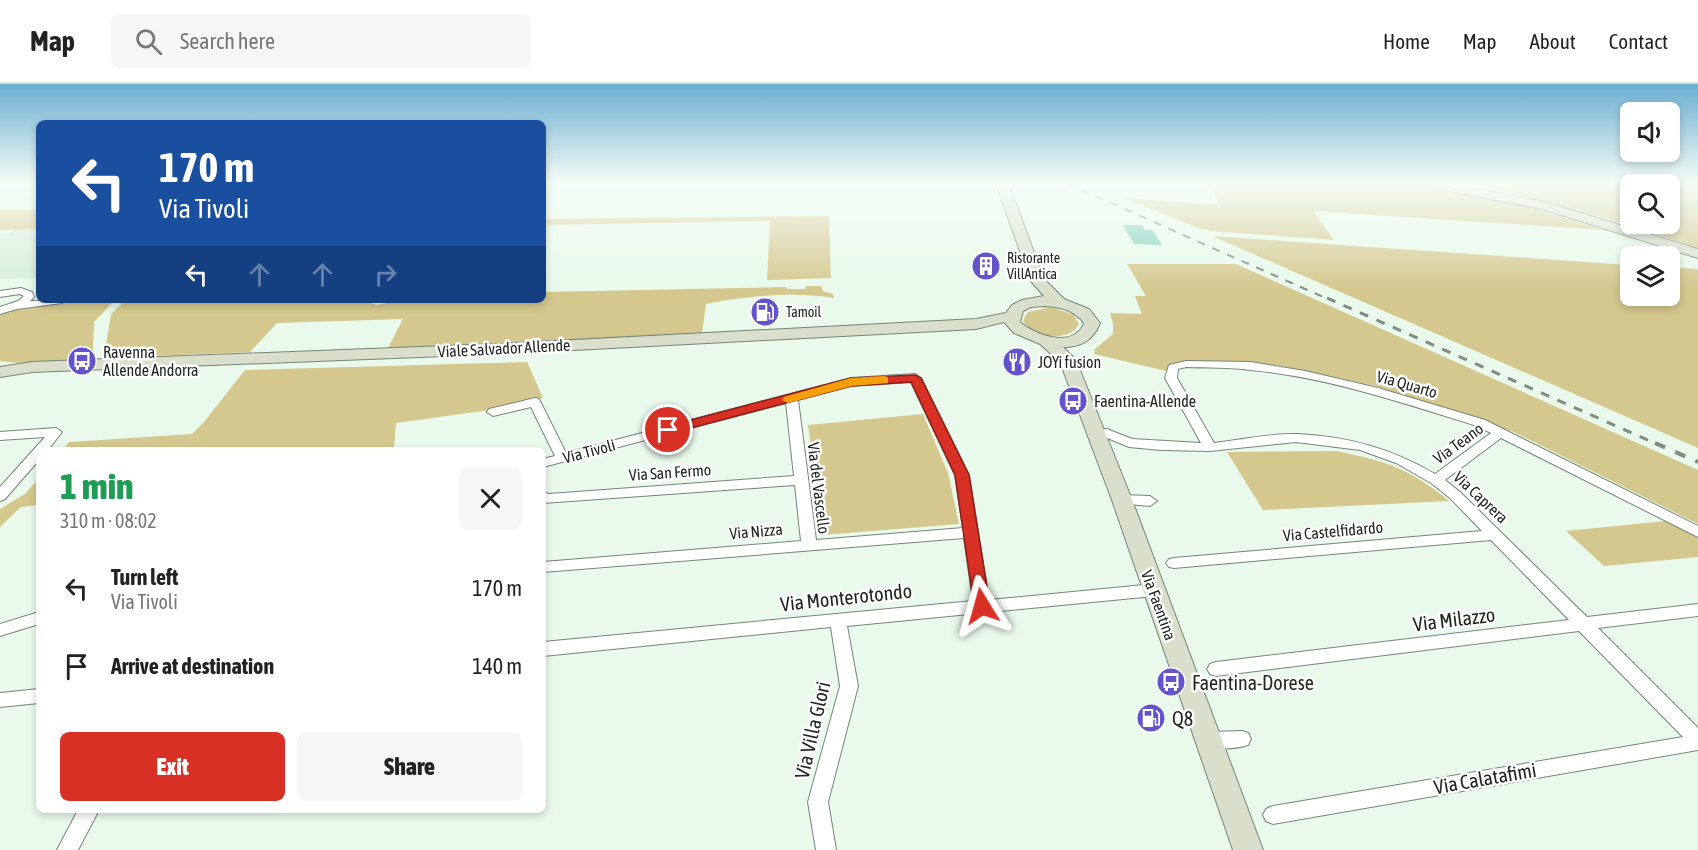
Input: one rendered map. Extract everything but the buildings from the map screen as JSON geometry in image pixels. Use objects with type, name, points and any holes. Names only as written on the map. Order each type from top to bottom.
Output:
[{"type":"main road","points":[[1014,219],[1037,280],[1058,302]]},
{"type":"main road","points":[[1586,219],[1698,254]]},
{"type":"main road","points":[[1032,302],[1037,280]]},
{"type":"main road","points":[[1014,323],[1014,310],[1032,302],[1058,302],[1081,310],[1089,316],[1092,323],[1091,330],[1072,350]]},
{"type":"main road","name":"Viale Salvador Allende","points":[[0,372],[32,368],[496,349],[976,324],[1014,323],[1046,341]]},
{"type":"main road","name":"Via Faentina","points":[[1046,341],[1072,350],[1095,433],[1122,500],[1248,850]]},
{"type":"main road","name":"Viale Salvador Allende","points":[[0,364],[32,368]]},
{"type":"street","points":[[0,294],[21,291],[34,296]]},
{"type":"street","points":[[2,311],[34,296]]},
{"type":"street","points":[[2,311],[46,303]]},
{"type":"street","name":"Via Quarto","points":[[1210,447],[1171,378],[1173,367],[1186,364],[1250,366],[1305,375],[1418,404],[1501,432],[1698,532]]},
{"type":"street","name":"Via Tivoli","points":[[546,462],[851,382],[915,378],[962,475],[972,532]]},
{"type":"street","name":"Via del Vascello","points":[[792,399],[809,544]]},
{"type":"street","points":[[493,412],[535,402],[562,457]]},
{"type":"street","points":[[0,436],[56,432],[43,447]]},
{"type":"street","name":"Via Teano","points":[[1436,480],[1501,432]]},
{"type":"street","name":"Via Caprera","points":[[1095,433],[1107,433],[1129,443],[1210,447],[1296,438],[1362,446],[1401,460],[1436,480],[1455,495],[1698,741]]},
{"type":"street","points":[[0,496],[36,456]]},
{"type":"street","name":"Via San Fermo","points":[[546,498],[800,480]]},
{"type":"street","points":[[1122,500],[1150,501]]},
{"type":"street","points":[[972,532],[982,606]]},
{"type":"street","name":"Via Nizza","points":[[546,567],[972,532]]},
{"type":"street","name":"Via Castelfidardo","points":[[1174,563],[1495,535]]},
{"type":"street","name":"Via Monterotondo","points":[[546,649],[1154,590]]},
{"type":"street","name":"Via Milazzo","points":[[1216,669],[1698,610]]},
{"type":"street","points":[[0,630],[36,619]]},
{"type":"street","name":"Via Villa Glori","points":[[826,850],[818,802],[849,686],[838,620]]},
{"type":"street","points":[[0,700],[36,696]]},
{"type":"street","points":[[1208,740],[1242,740]]},
{"type":"street","name":"Via Calatafimi","points":[[1273,815],[1698,741]]},
{"type":"street","points":[[67,850],[87,813]]},
{"type":"shaded area","points":[[0,219],[36,219],[36,229],[0,230]]},
{"type":"shaded area","points":[[546,219],[829,219],[831,278],[767,280],[770,221],[546,225]]},
{"type":"shaded area","points":[[1175,219],[1319,219],[1334,240],[1211,231]]},
{"type":"shaded area","points":[[1432,219],[1567,219],[1604,230]]},
{"type":"shaded area","points":[[1608,219],[1620,219],[1620,223]]},
{"type":"shaded area","points":[[1680,219],[1698,219],[1698,248],[1655,234],[1680,234]]},
{"type":"shaded area","points":[[17,229],[36,229],[36,278],[0,279],[0,234],[9,234]]},
{"type":"shaded area","points":[[1212,236],[1620,264],[1620,306],[1680,306],[1680,268],[1698,269],[1698,448]]},
{"type":"shaded area","points":[[1127,264],[1236,264],[1698,470],[1698,524],[1514,432],[1376,386],[1282,366],[1238,362],[1179,362],[1171,365],[1166,371],[1094,354],[1095,349],[1113,334],[1110,313],[1142,314],[1135,296],[1146,296]]},
{"type":"shaded area","points":[[806,286],[821,286],[823,291],[833,294],[834,298],[770,295],[706,304],[702,333],[388,348],[403,319],[277,323],[250,352],[104,358],[111,314],[122,303],[371,303],[377,305],[386,303],[546,303],[546,292],[786,287],[787,289],[806,289]]},
{"type":"shaded area","points":[[112,303],[94,322],[93,353],[87,360],[18,363],[0,361],[0,315],[42,305]]},
{"type":"shaded area","points":[[1051,307],[1074,315],[1079,324],[1068,334],[1051,336],[1034,331],[1023,320],[1028,312]]},
{"type":"shaded area","points":[[527,362],[543,398],[490,410],[396,423],[394,447],[65,447],[69,442],[192,434],[245,370]]},
{"type":"shaded area","points":[[923,414],[948,473],[959,524],[823,535],[808,425]]},
{"type":"shaded area","points":[[1336,451],[1396,467],[1422,481],[1449,501],[1263,510],[1227,452]]},
{"type":"shaded area","points":[[36,481],[36,505],[21,507],[0,527],[0,509],[25,494]]},
{"type":"shaded area","points":[[1665,521],[1698,537],[1698,557],[1604,566],[1566,531]]},
{"type":"railway","points":[[1147,219],[1330,300]]},
{"type":"railway","points":[[1327,298],[1659,445]]},
{"type":"railway","points":[[1655,443],[1698,462]]},
{"type":"slow traffic","points":[[788,400],[851,382],[884,380]]},
{"type":"place","name":"Ristorante VillAntica","points":[[986,266]]},
{"type":"place","name":"Tamoil","points":[[765,312]]},
{"type":"place","name":"Ravenna Allende Andorra","points":[[82,361]]},
{"type":"place","name":"JOYi fusion","points":[[1017,362]]},
{"type":"place","name":"Faentina-Allende","points":[[1073,401]]},
{"type":"place","name":"Faentina-Dorese","points":[[1171,682]]},
{"type":"place","name":"Q8","points":[[1151,718]]},
{"type":"route","points":[[668,430],[851,382],[915,378],[942,429],[962,475],[982,606]]}]
